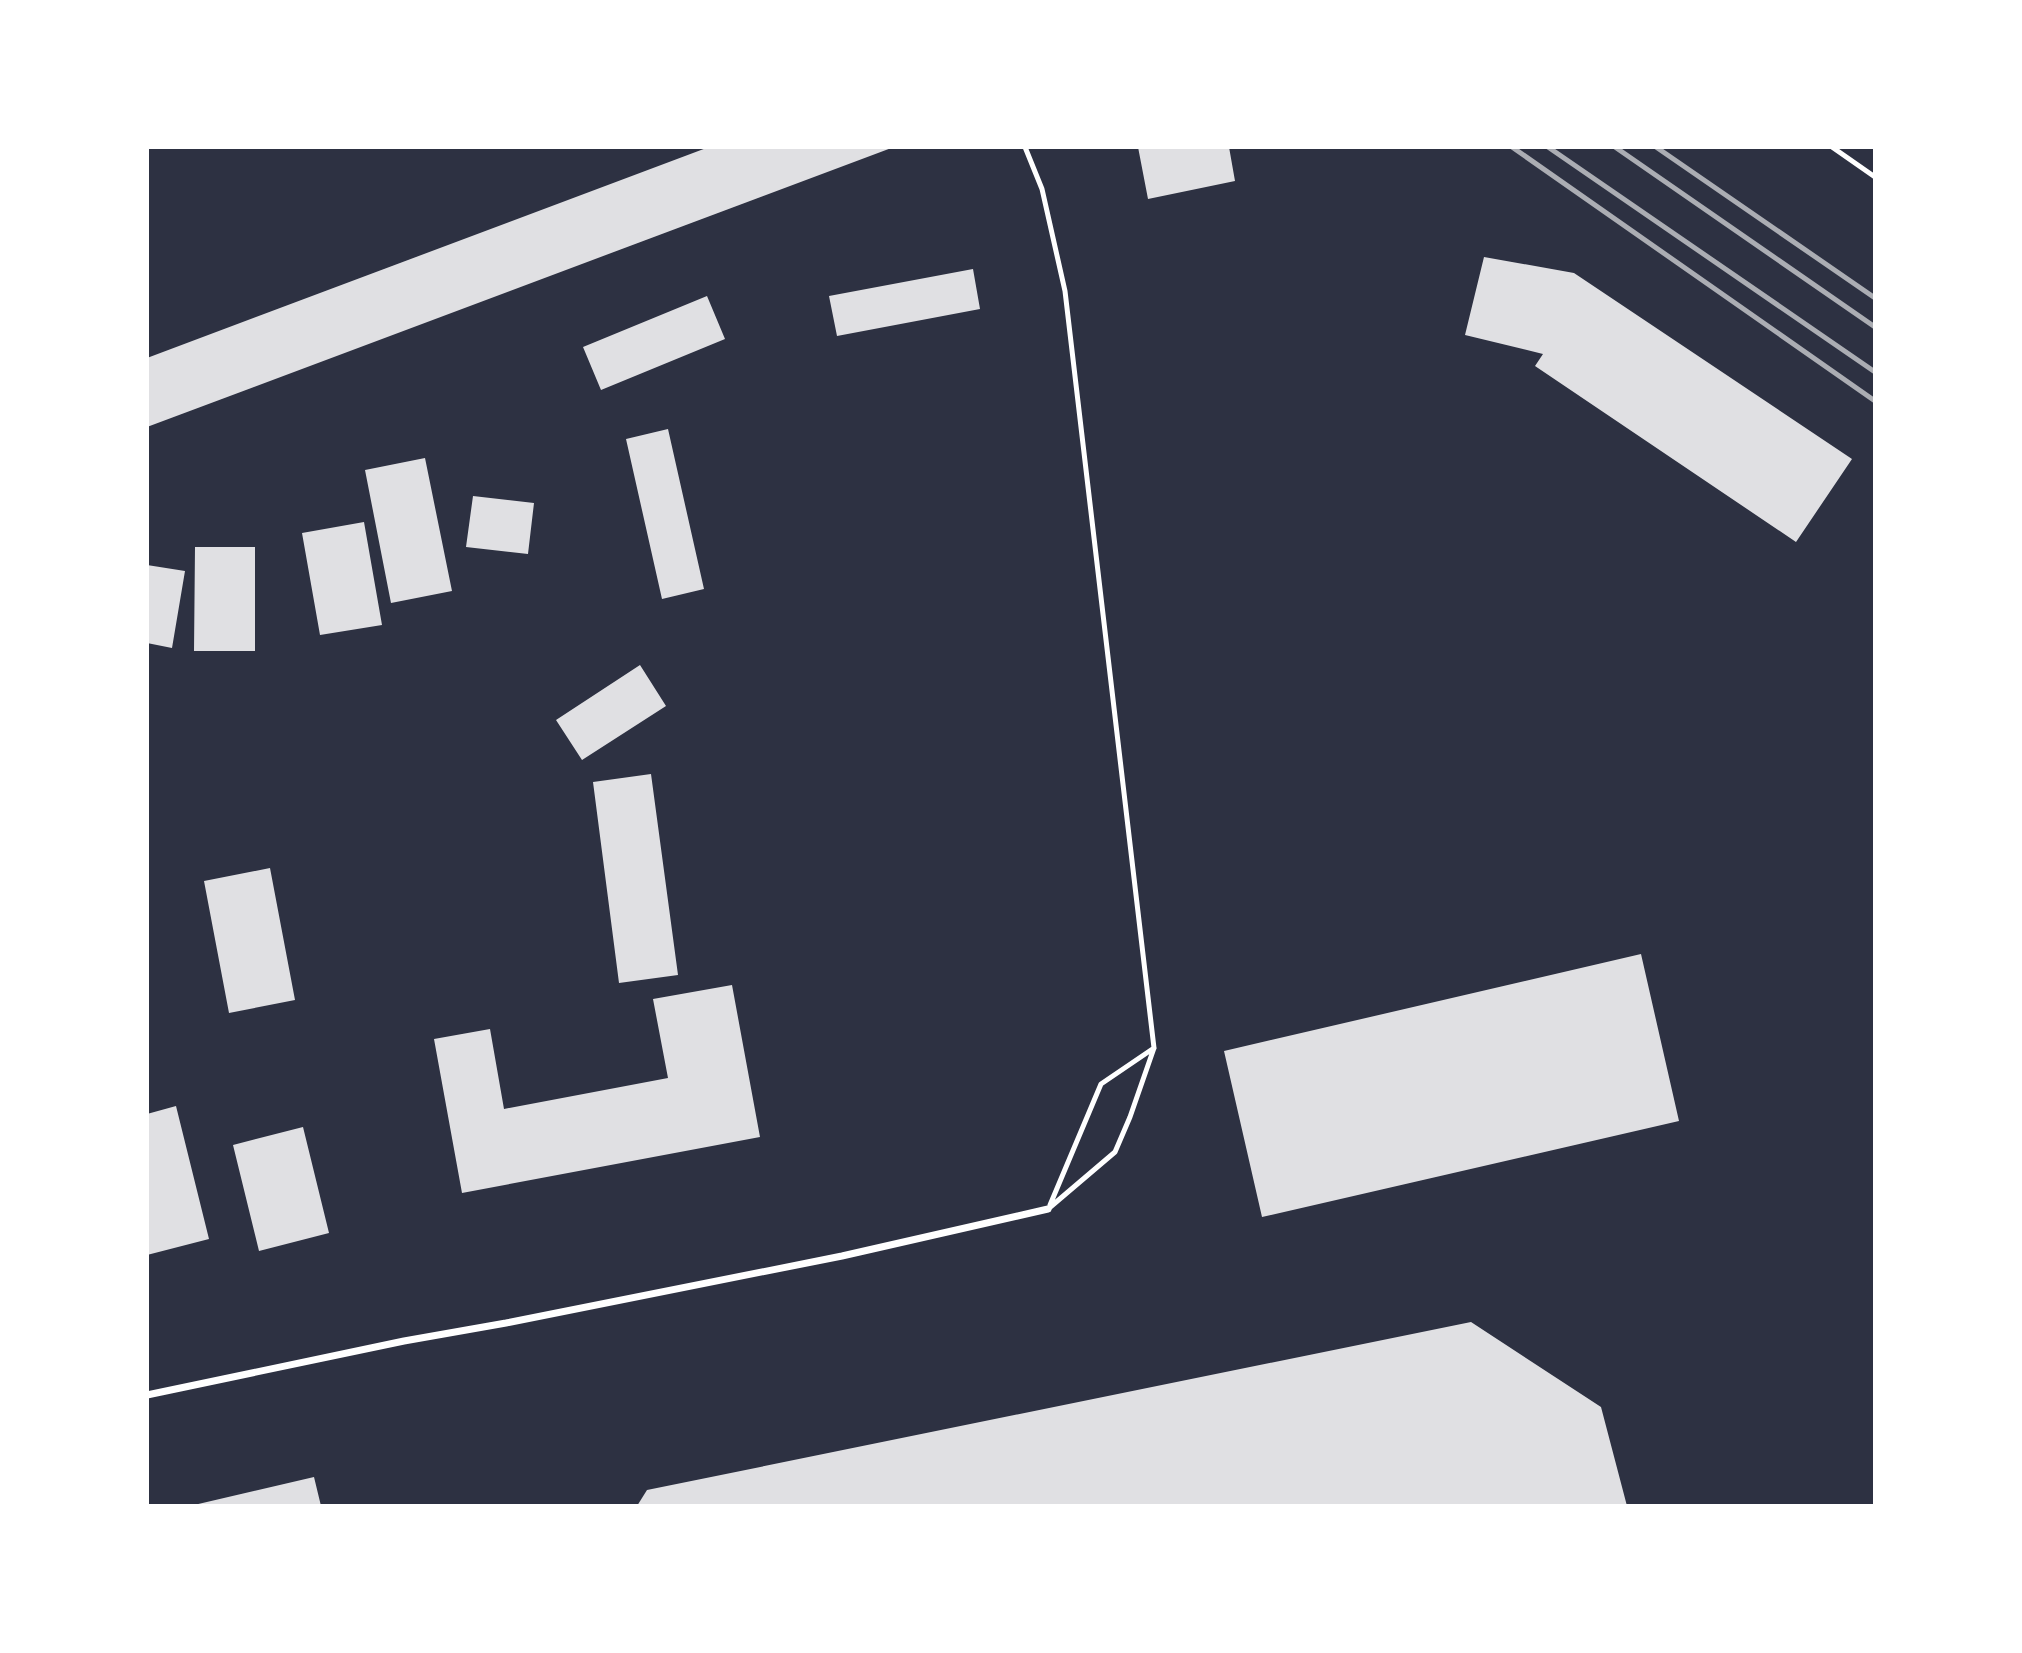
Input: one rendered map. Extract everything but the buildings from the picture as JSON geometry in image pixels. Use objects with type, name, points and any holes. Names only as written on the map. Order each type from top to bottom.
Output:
[{"type":"street","points":[[147,1395],[404,1341],[829,1259],[1048,1209]]},
{"type":"lane","points":[[1025,147],[1042,189],[1065,291],[1154,1048],[1115,1152],[1048,1209]]},
{"type":"lane","points":[[1832,147],[1875,177]]},
{"type":"lane","points":[[1048,1209],[1101,1084],[1154,1048]]},
{"type":"railway","points":[[1512,147],[1875,401]]},
{"type":"railway","points":[[1548,147],[1875,372]]},
{"type":"railway","points":[[1615,147],[1875,327]]},
{"type":"railway","points":[[1656,147],[1875,298]]}]
